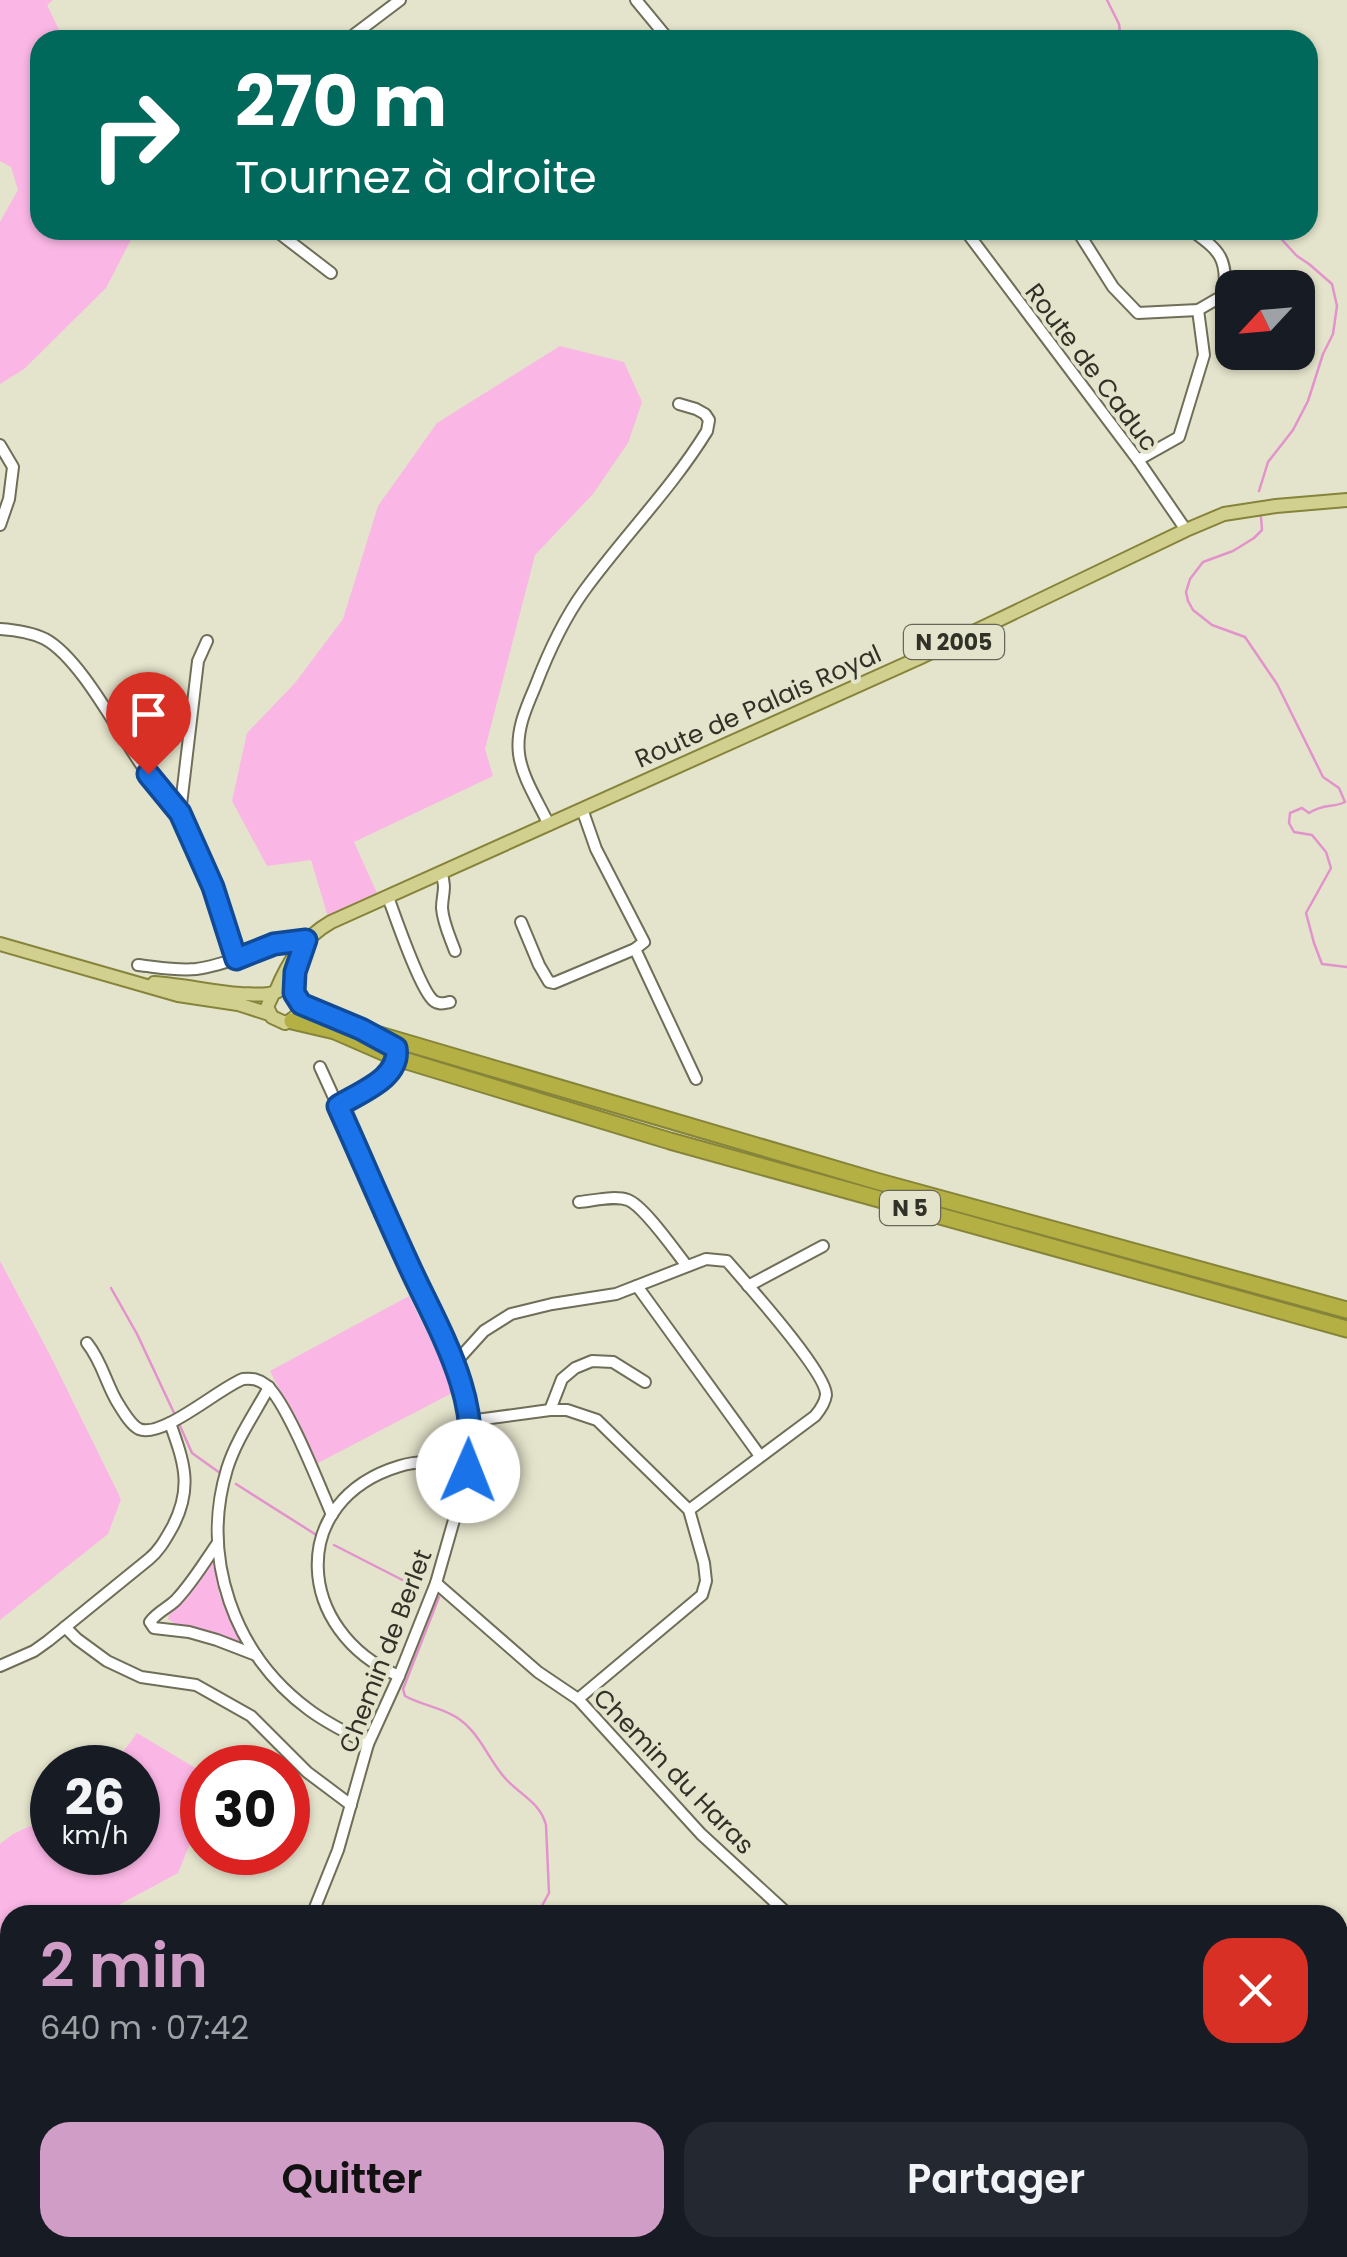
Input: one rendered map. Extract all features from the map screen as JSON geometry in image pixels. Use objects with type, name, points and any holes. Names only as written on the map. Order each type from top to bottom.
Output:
[{"type":"highway","name":"N 5","points":[[298,998],[361,1029],[858,1176],[1347,1310]]},
{"type":"highway","name":"N 5","points":[[292,1021],[335,1031],[397,1058],[670,1141],[1347,1329]]},
{"type":"highway","points":[[361,1029],[393,1046],[397,1058]]},
{"type":"main road","name":"Route de Palais Royal","points":[[274,993],[306,940],[331,922],[919,658],[1224,514],[1347,500]]},
{"type":"main road","points":[[292,1021],[299,1014],[296,964],[306,940]]},
{"type":"main road","name":"N 5","points":[[0,944],[178,995],[238,1004],[269,1014],[280,1022],[292,1021]]},
{"type":"main road","name":"N 5","points":[[132,981],[240,994],[283,989],[298,998]]},
{"type":"main road","points":[[269,1014],[268,1003],[274,993]]},
{"type":"street","points":[[360,30],[400,0]]},
{"type":"street","points":[[636,0],[661,30]]},
{"type":"street","points":[[288,240],[331,273]]},
{"type":"street","name":"Route de Caduc","points":[[973,240],[1186,530]]},
{"type":"street","points":[[1083,240],[1113,288],[1138,313],[1198,310],[1224,295],[1226,272],[1217,249],[1205,240]]},
{"type":"street","points":[[1138,460],[1179,438],[1204,355],[1198,310]]},
{"type":"street","points":[[549,825],[519,755],[523,717],[544,663],[584,591],[707,431],[709,420],[705,414],[680,404]]},
{"type":"street","points":[[0,445],[14,467],[10,499],[0,525]]},
{"type":"street","points":[[0,629],[19,630],[46,640],[72,663],[148,774],[180,813],[213,887],[236,959]]},
{"type":"street","points":[[180,813],[198,661],[207,640]]},
{"type":"street","points":[[582,809],[696,1079]]},
{"type":"street","points":[[441,873],[446,927],[455,951]]},
{"type":"street","points":[[388,897],[428,992],[439,1004],[450,1002]]},
{"type":"street","points":[[521,922],[539,965],[554,983],[639,946]]},
{"type":"street","points":[[138,966],[198,968],[274,944],[306,940]]},
{"type":"street","points":[[338,1106],[384,1078],[397,1058]]},
{"type":"street","name":"Chemin de Berlet","points":[[316,1905],[338,1850],[368,1744],[436,1583],[469,1463],[466,1398],[455,1363],[320,1067]]},
{"type":"street","points":[[579,1202],[630,1200],[687,1266]]},
{"type":"street","points":[[748,1286],[823,1246]]},
{"type":"street","points":[[455,1363],[484,1331],[512,1314],[616,1294],[706,1259],[726,1261],[803,1352],[826,1397],[815,1416],[688,1510]]},
{"type":"street","points":[[638,1286],[760,1456]]},
{"type":"street","points":[[87,1343],[132,1423],[144,1430],[170,1423],[236,1382],[249,1378],[269,1387],[287,1416],[332,1514]]},
{"type":"street","points":[[550,1410],[562,1379],[592,1361],[613,1362],[645,1382]]},
{"type":"street","points":[[269,1387],[228,1466],[218,1508],[220,1571],[228,1602],[248,1643],[276,1680],[308,1710],[368,1744]]},
{"type":"street","points":[[446,1463],[469,1426],[567,1410],[597,1420],[688,1510],[704,1564],[706,1581],[702,1595],[578,1698]]},
{"type":"street","points":[[0,1666],[34,1651],[66,1627],[150,1559],[168,1534],[182,1507],[185,1486],[184,1461],[170,1423]]},
{"type":"street","points":[[399,1676],[375,1666],[359,1653],[330,1616],[322,1599],[318,1559],[332,1514],[347,1498],[384,1472],[402,1465],[469,1463]]},
{"type":"street","points":[[218,1543],[174,1603],[150,1622],[154,1628],[188,1632],[257,1655]]},
{"type":"street","name":"Chemin du Haras","points":[[436,1583],[538,1672],[578,1698],[702,1834],[777,1905]]},
{"type":"street","points":[[66,1627],[107,1661],[141,1677],[196,1685],[251,1716],[307,1772],[351,1805]]},
{"type":"shaded area","points":[[0,0],[53,0],[47,5],[59,30],[30,30],[30,240],[131,240],[106,288],[24,369],[0,384],[0,222],[18,190],[11,167],[0,161]]},
{"type":"shaded area","points":[[560,346],[624,362],[642,402],[628,443],[593,494],[535,555],[485,749],[493,776],[354,842],[377,893],[328,917],[311,860],[267,866],[232,801],[247,733],[295,683],[343,619],[378,506],[437,423]]},
{"type":"shaded area","points":[[0,1261],[121,1499],[108,1534],[0,1620]]},
{"type":"shaded area","points":[[409,1296],[456,1391],[316,1464],[270,1371]]},
{"type":"shaded area","points":[[216,1558],[219,1594],[242,1642],[176,1625],[168,1619],[170,1611]]},
{"type":"shaded area","points":[[137,1733],[157,1745],[128,1745]]},
{"type":"shaded area","points":[[160,1747],[180,1759],[178,1873],[119,1905],[0,1905],[0,1844],[30,1826],[30,1875],[160,1875]]},
{"type":"waterway","points":[[1107,0],[1120,30]]},
{"type":"waterway","points":[[1259,491],[1268,462],[1293,430],[1308,401],[1333,334],[1337,306],[1332,284],[1282,240]]},
{"type":"waterway","points":[[1261,517],[1262,530],[1233,551],[1203,562],[1186,592],[1193,610],[1212,625],[1245,637],[1277,684],[1323,777],[1339,788],[1345,802],[1309,813],[1302,808],[1290,813],[1289,823],[1294,832],[1312,835],[1326,852],[1331,868],[1306,913],[1322,964],[1347,967]]},
{"type":"waterway","points":[[111,1288],[175,1415]]},
{"type":"waterway","points":[[180,1426],[192,1453],[220,1473]]},
{"type":"waterway","points":[[236,1484],[318,1536]]},
{"type":"waterway","points":[[334,1545],[420,1589]]},
{"type":"waterway","points":[[439,1597],[403,1689],[405,1696],[464,1723],[505,1778],[539,1810],[546,1825],[549,1893],[542,1905]]},
{"type":"route","points":[[148,774],[180,813],[213,887],[236,959],[274,944],[306,940],[295,972],[294,993],[301,1004],[396,1048],[398,1055],[393,1068],[384,1078],[338,1106],[455,1363],[469,1421],[468,1471]]}]
